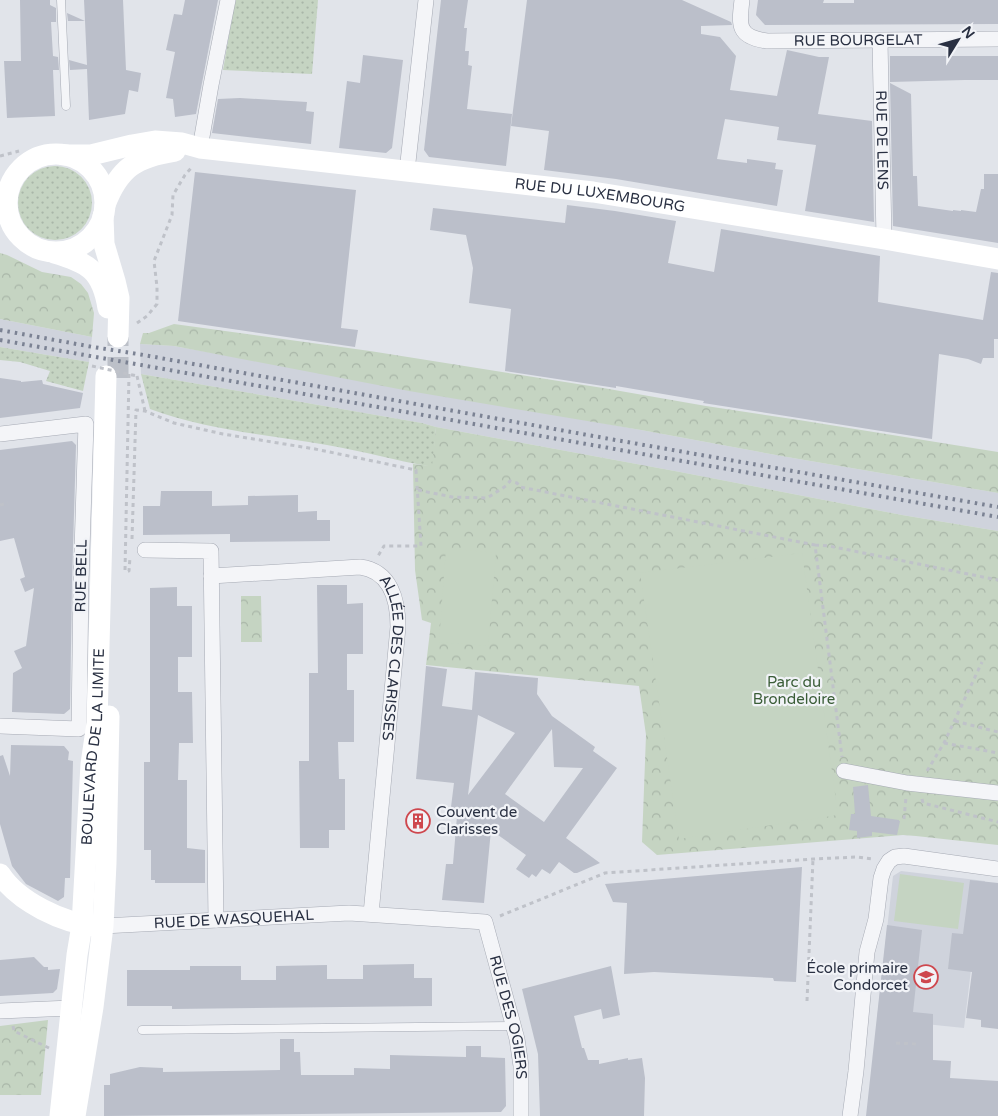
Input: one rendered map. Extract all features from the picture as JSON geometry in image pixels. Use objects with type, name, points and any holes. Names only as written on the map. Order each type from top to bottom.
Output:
[{"type":"main road","name":"RUE DU LUXEMBOURG","points":[[64,155],[90,156],[154,141],[182,143],[207,148],[594,192],[998,259]]},
{"type":"main road","name":"RUE DU LUXEMBOURG","points":[[104,210],[111,189],[123,172],[130,167],[147,157],[157,154],[207,148]]},
{"type":"main road","points":[[0,195],[22,168],[33,160],[50,154],[74,158],[94,172],[102,187],[104,198],[104,244],[115,281],[120,333]]},
{"type":"main road","points":[[13,179],[7,196],[8,213],[14,228],[24,241]]},
{"type":"main road","points":[[51,252],[68,251],[83,244],[95,233],[101,222],[104,210]]},
{"type":"main road","points":[[0,234],[24,241],[35,248],[76,260],[92,270],[102,286],[108,307],[120,333]]},
{"type":"main road","name":"BOULEVARD DE LA LIMITE","points":[[60,1116],[71,1008],[106,863],[116,374]]},
{"type":"main road","name":"RUE DE WASQUEHAL","points":[[0,874],[8,885],[22,898],[54,914],[92,925]]},
{"type":"main road","name":"BOULEVARD DE LA LIMITE","points":[[75,1116],[92,1007],[92,925]]},
{"type":"street","points":[[207,148],[211,85],[228,0]]},
{"type":"street","points":[[407,171],[426,0]]},
{"type":"street","name":"RUE BOURGELAT","points":[[742,0],[740,19],[742,29],[748,36],[756,40],[998,39]]},
{"type":"street","name":"RUE DE LENS","points":[[880,40],[884,239]]},
{"type":"street","name":"RUE BELL","points":[[0,434],[86,424],[79,729],[0,726]]},
{"type":"street","points":[[138,550],[211,551],[216,920]]},
{"type":"street","name":"ALLÉE DES CLARISSES","points":[[211,576],[350,567],[369,568],[377,572],[389,585],[396,603],[398,626],[372,914]]},
{"type":"street","points":[[844,771],[919,784],[998,793]]},
{"type":"street","points":[[850,1116],[867,952],[876,919],[884,868],[894,857],[904,856],[998,869]]},
{"type":"street","name":"RUE DE WASQUEHAL","points":[[92,925],[329,913],[485,922]]},
{"type":"street","name":"RUE DES OGIERS","points":[[485,922],[517,1039],[521,1066],[521,1116]]},
{"type":"street","points":[[6,1011],[71,1008]]},
{"type":"lane","points":[[60,0],[66,106]]},
{"type":"lane","points":[[142,1030],[514,1026]]},
{"type":"path","points":[[120,333],[147,316],[157,304],[154,262],[172,215],[173,195],[185,175],[207,148]]},
{"type":"path","points":[[0,156],[19,151]]},
{"type":"path","points":[[116,374],[145,411]]},
{"type":"path","points":[[116,374],[126,475],[125,571],[129,571],[138,550],[145,541],[132,541],[136,410],[145,411],[184,426],[315,449],[416,470],[421,546],[384,546],[369,568]]},
{"type":"path","points":[[418,490],[452,497],[487,498],[506,486],[510,481],[517,482],[520,487],[998,580]]},
{"type":"path","points":[[0,505],[8,503]]},
{"type":"path","points":[[814,545],[844,771]]},
{"type":"path","points":[[982,662],[944,743],[919,784],[923,803],[998,822]]},
{"type":"path","points":[[955,721],[998,732]]},
{"type":"path","points":[[944,743],[998,753]]},
{"type":"path","points":[[485,922],[606,872],[812,858],[857,857],[889,861]]},
{"type":"path","points":[[807,1001],[812,858]]},
{"type":"path","points":[[6,1011],[14,1031],[66,1056]]},
{"type":"path","points":[[896,1044],[916,1044]]},
{"type":"shaded area","points":[[0,319],[92,337],[89,362],[0,347]]},
{"type":"shaded area","points":[[140,344],[174,346],[787,457],[998,493],[998,531],[902,515],[422,423],[141,374]]},
{"type":"shaded area","name":"École primaire Condorcet","points":[[901,871],[985,881],[978,936],[975,936],[964,1028],[877,1019],[893,876]]},
{"type":"green space","points":[[235,0],[318,0],[312,74],[223,70]]},
{"type":"green space","points":[[55,166],[69,169],[81,177],[89,189],[92,203],[89,217],[81,229],[69,237],[55,240],[41,237],[29,229],[21,217],[18,203],[21,189],[29,177],[41,169]]},
{"type":"green space","points":[[0,253],[42,272],[71,277],[81,284],[88,293],[94,313],[92,337],[0,319]]},
{"type":"green space","points":[[174,324],[370,351],[998,452],[998,493],[409,391],[174,346],[140,344],[143,333],[149,333]]},
{"type":"green space","points":[[0,347],[89,362],[83,391],[46,381],[50,371],[20,362],[0,360]]},
{"type":"green space","points":[[141,374],[436,427],[433,467],[340,447],[215,427],[150,409]]},
{"type":"green space","name":"Parc du Brondeloire","points":[[436,427],[902,515],[998,531],[998,845],[903,835],[657,855],[642,842],[646,735],[639,686],[426,665],[431,623],[422,620],[415,570],[413,464],[432,466]]},
{"type":"green space","points":[[446,548],[496,553],[488,646],[439,642]]},
{"type":"green space","points":[[802,553],[838,815],[679,839],[640,573]]},
{"type":"green space","points":[[241,596],[261,596],[262,642],[241,642]]},
{"type":"green space","points":[[900,874],[964,883],[958,929],[894,921]]},
{"type":"green space","points":[[48,1020],[41,1095],[0,1095],[0,1026]]},
{"type":"building","points":[[20,0],[50,0],[50,5],[56,8],[56,22],[51,22],[53,56],[58,57],[59,70],[53,70],[55,116],[7,118],[4,61],[21,61]]},
{"type":"building","points":[[84,0],[123,0],[126,70],[141,73],[138,92],[129,90],[125,114],[89,120],[87,69],[70,70],[69,60],[87,65]]},
{"type":"building","points":[[185,0],[218,0],[196,114],[175,117],[173,99],[166,98],[175,52],[166,50],[174,14],[182,15]]},
{"type":"building","points":[[441,0],[468,0],[464,28],[467,28],[465,51],[469,51],[468,65],[472,66],[467,109],[512,114],[506,166],[429,157],[424,150]]},
{"type":"building","points":[[527,0],[682,0],[731,22],[732,25],[701,26],[701,34],[720,37],[736,56],[730,90],[777,96],[787,50],[819,57],[829,57],[818,114],[872,121],[874,222],[805,211],[816,145],[777,140],[779,127],[725,119],[717,159],[747,163],[747,159],[776,163],[775,169],[783,170],[777,206],[616,179],[544,170],[549,131],[511,126]]},
{"type":"building","points":[[758,0],[824,0],[823,3],[854,3],[854,0],[998,0],[998,24],[765,25],[756,15]]},
{"type":"building","points":[[67,13],[85,21],[68,21]]},
{"type":"building","points":[[363,55],[403,60],[392,148],[386,153],[339,148],[347,81],[360,83]]},
{"type":"building","points":[[890,56],[998,56],[998,80],[890,82]]},
{"type":"building","points":[[890,83],[911,94],[913,176],[917,176],[918,206],[976,212],[981,189],[984,189],[984,174],[998,174],[998,243],[893,226]]},
{"type":"building","points":[[240,98],[307,102],[306,111],[314,112],[311,144],[212,133],[218,99]]},
{"type":"building","points":[[195,172],[356,190],[341,328],[358,330],[355,347],[178,321]]},
{"type":"building","points":[[567,205],[676,221],[668,263],[714,272],[721,229],[880,256],[878,302],[983,320],[991,272],[998,273],[998,339],[994,339],[994,358],[983,358],[981,364],[968,359],[939,354],[932,439],[703,403],[704,401],[616,386],[616,388],[505,371],[511,309],[469,303],[473,268],[466,235],[430,230],[433,208],[565,223]]},
{"type":"building","points":[[0,378],[21,382],[42,380],[43,384],[83,393],[80,408],[0,418]]},
{"type":"building","points":[[72,441],[76,445],[70,709],[64,714],[12,712],[13,673],[22,668],[14,651],[26,646],[34,588],[25,592],[20,579],[25,577],[14,538],[0,541],[0,450]]},
{"type":"building","points":[[161,491],[212,491],[212,506],[248,505],[248,496],[298,495],[298,512],[317,511],[317,520],[330,520],[330,541],[230,542],[230,534],[143,535],[143,506],[160,506]]},
{"type":"building","points":[[317,585],[347,585],[347,604],[363,603],[363,654],[347,654],[347,690],[354,690],[354,742],[338,742],[339,779],[345,779],[345,830],[329,830],[329,848],[300,848],[299,761],[309,761],[309,673],[318,673]]},
{"type":"building","points":[[177,587],[177,606],[192,606],[192,657],[178,657],[178,692],[192,692],[193,743],[179,743],[178,780],[187,780],[187,848],[205,850],[205,883],[155,883],[155,880],[151,880],[151,850],[144,850],[144,762],[150,762],[150,588]]},
{"type":"building","points":[[426,666],[447,669],[442,706],[472,710],[475,672],[538,678],[537,694],[552,716],[595,747],[593,751],[617,768],[566,838],[600,863],[574,873],[559,862],[550,874],[542,869],[536,877],[532,874],[529,878],[516,869],[526,855],[491,830],[484,903],[442,900],[446,864],[453,864],[457,816],[450,815],[454,783],[416,779]],"holes":[[[478,715],[515,733],[468,795]],[[552,729],[554,767],[583,768],[544,822],[505,794]]]},
{"type":"building","points":[[11,745],[64,746],[69,752],[68,760],[73,761],[70,878],[65,878],[64,897],[58,901],[26,884],[12,866],[0,824],[0,756],[3,755],[10,776]]},
{"type":"building","points":[[868,785],[871,816],[899,820],[897,835],[872,832],[872,836],[857,838],[857,831],[849,830],[851,814],[855,814],[853,787]]},
{"type":"building","points":[[802,867],[796,982],[774,981],[773,978],[654,972],[624,974],[627,903],[613,902],[605,884]]},
{"type":"building","points":[[970,880],[998,883],[998,1029],[981,1027],[981,1020],[966,1018],[972,972],[948,969],[952,933],[963,934]]},
{"type":"building","points":[[887,925],[922,930],[913,1012],[933,1014],[933,1060],[951,1061],[950,1078],[998,1081],[998,1116],[866,1116]]},
{"type":"building","points":[[34,957],[44,967],[48,967],[48,970],[60,969],[57,989],[53,993],[0,996],[0,960]]},
{"type":"building","points":[[414,964],[414,978],[432,978],[432,1006],[172,1009],[172,1006],[127,1006],[127,970],[190,970],[190,966],[241,966],[241,980],[276,980],[276,966],[327,965],[327,979],[363,979],[363,965]]},
{"type":"building","points":[[611,966],[620,1015],[603,1019],[601,1009],[574,1016],[582,1048],[584,1048],[588,1060],[599,1060],[599,1064],[628,1058],[628,1060],[642,1058],[645,1078],[644,1116],[540,1116],[538,1054],[522,989]]},
{"type":"building","points":[[280,1039],[294,1039],[294,1052],[300,1052],[301,1075],[354,1075],[354,1068],[390,1069],[390,1055],[466,1057],[466,1046],[481,1046],[481,1057],[505,1058],[506,1106],[501,1112],[104,1116],[104,1085],[110,1085],[110,1074],[140,1067],[163,1068],[163,1072],[280,1070]]},
{"type":"tunnel","points":[[118,337],[118,378]]},
{"type":"railway","points":[[0,330],[998,507]]},
{"type":"railway","points":[[0,340],[998,517]]},
{"type":"place","name":"Couvent de Clarisses","points":[[418,821]]},
{"type":"place","name":"École primaire Condorcet","points":[[926,977]]}]
